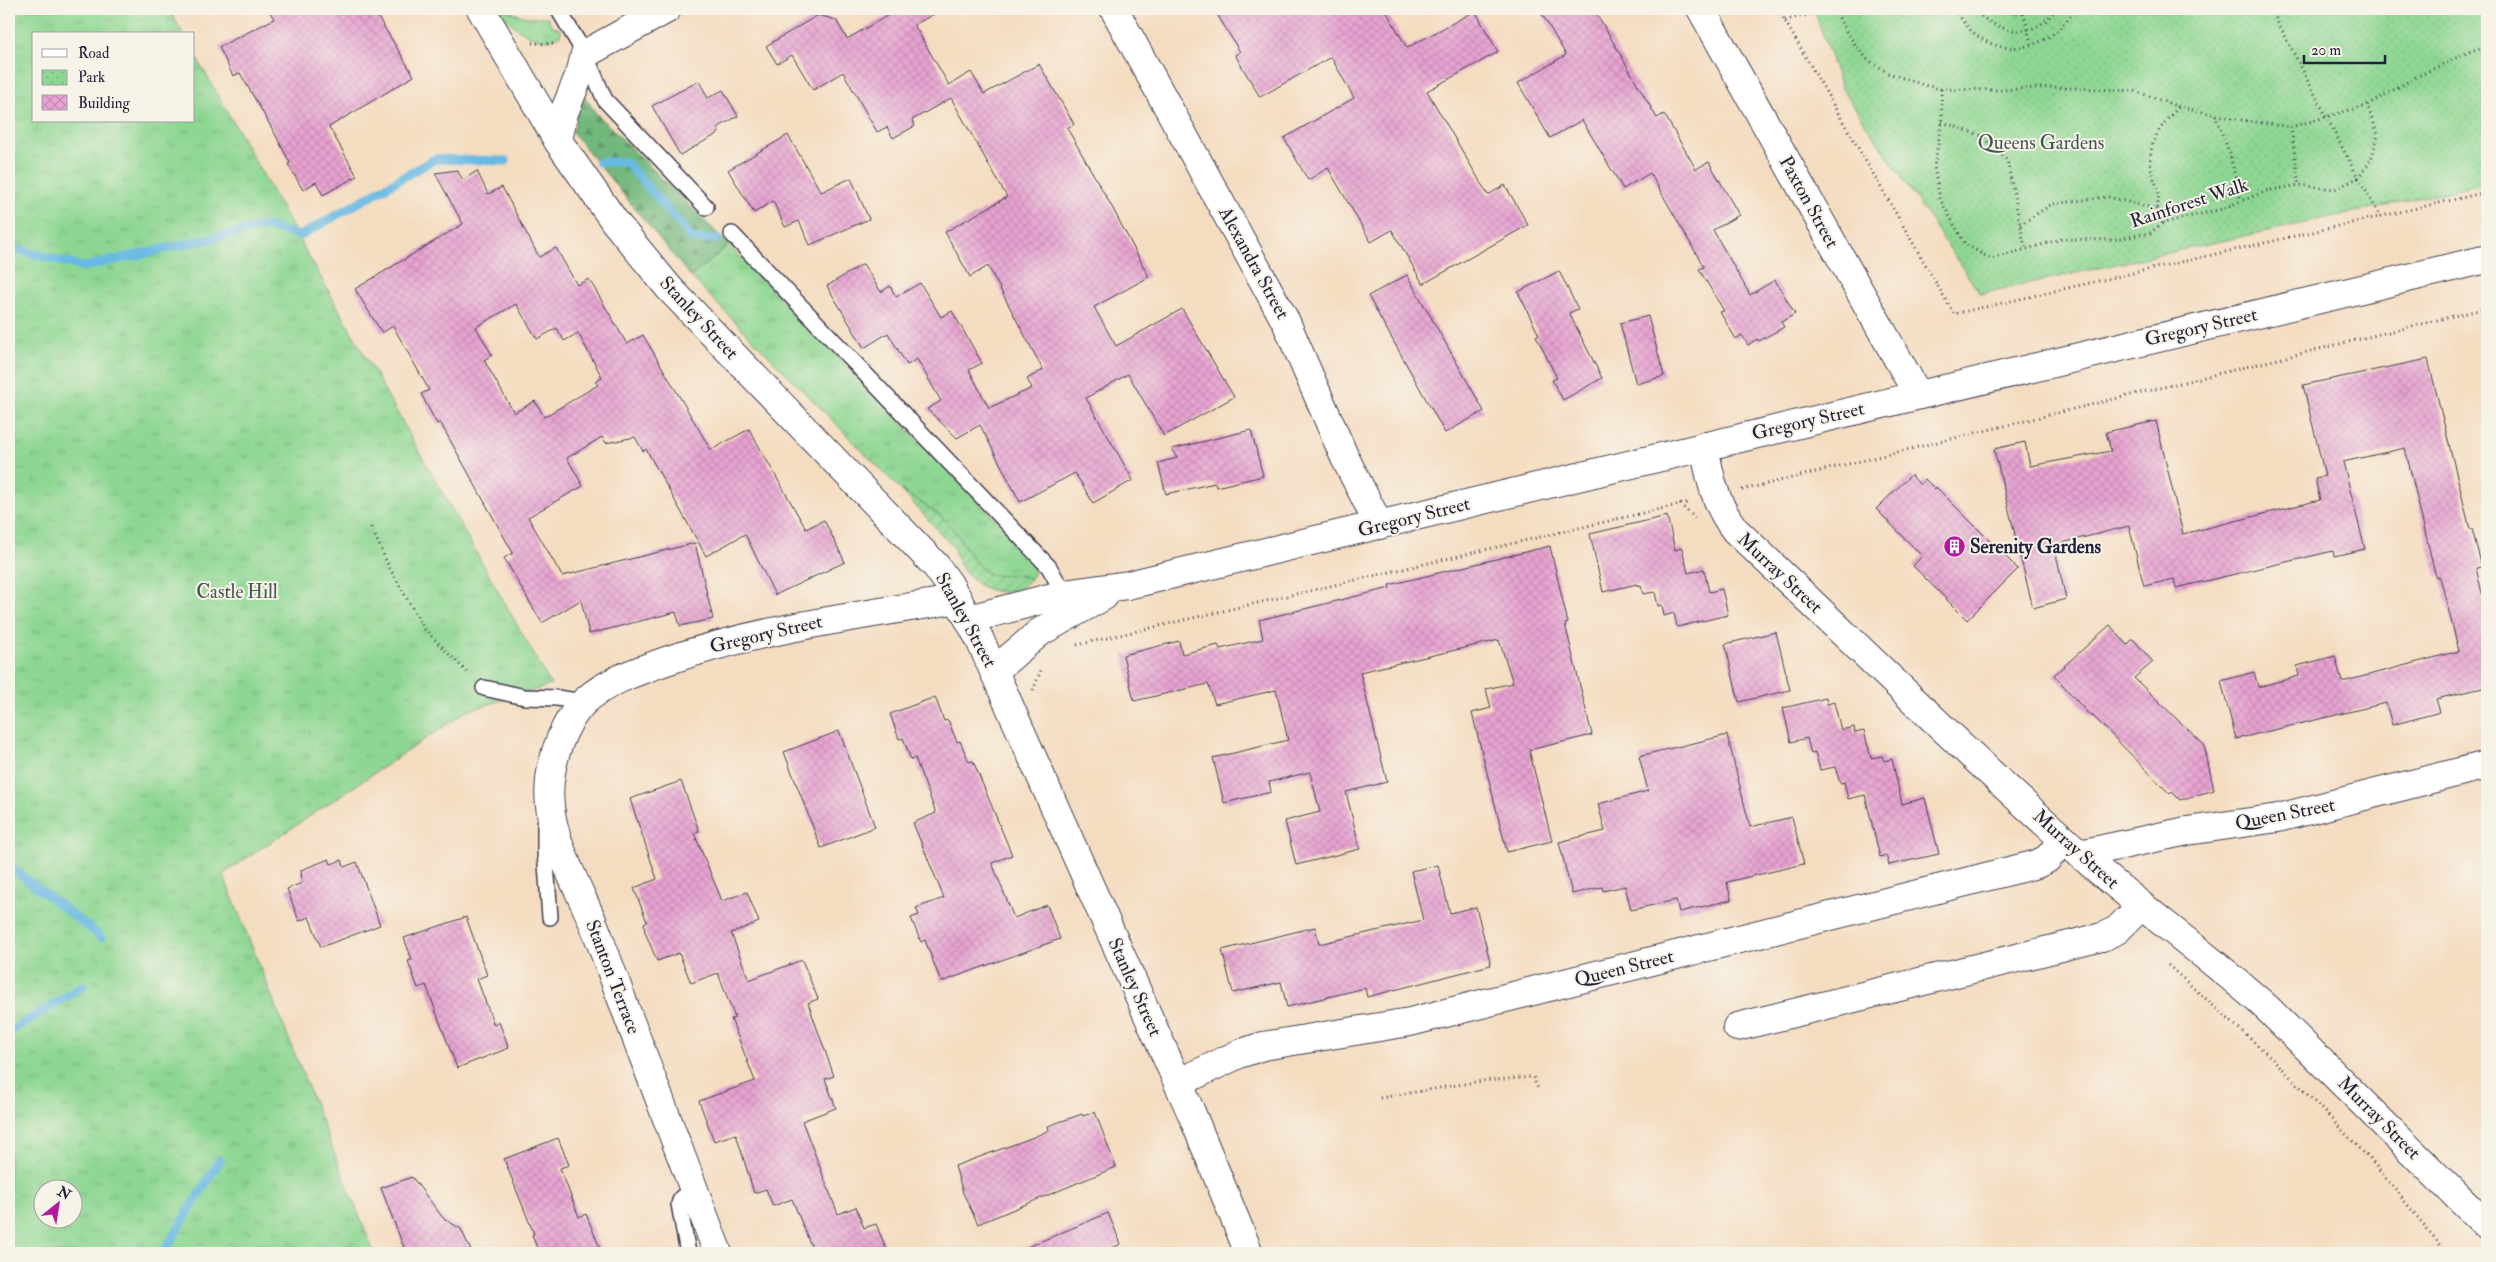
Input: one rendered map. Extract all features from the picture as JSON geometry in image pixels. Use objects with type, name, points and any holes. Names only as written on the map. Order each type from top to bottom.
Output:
[{"type":"street","name":"Stanley Street","points":[[481,9],[558,141],[616,222],[669,288],[903,529],[936,566],[963,609],[994,671],[1178,1083],[1249,1253]]},
{"type":"street","points":[[558,141],[563,115],[581,71],[585,54],[667,9]]},
{"type":"street","name":"Alexandra Street","points":[[1114,9],[1286,322],[1345,458],[1379,525]]},
{"type":"street","name":"Paxton Street","points":[[1700,9],[1918,395]]},
{"type":"street","name":"Gregory Street","points":[[584,702],[600,690],[634,673],[701,649],[796,626],[963,609],[1128,585],[2487,259]]},
{"type":"street","name":"Murray Street","points":[[1704,446],[1715,496],[1723,515],[1735,530],[2072,847],[2140,907],[2241,984],[2267,1008],[2487,1226]]},
{"type":"street","name":"Gregory Street","points":[[994,671],[1028,641],[1061,619],[1128,585]]},
{"type":"street","name":"Stanton Terrace","points":[[584,702],[567,728],[554,758],[549,788],[553,826],[587,907],[718,1253]]},
{"type":"street","name":"Queen Street","points":[[1178,1083],[1238,1054],[1264,1046],[1410,1022],[2037,864],[2072,847],[2278,818],[2487,765]]},
{"type":"street","points":[[1737,1028],[2102,937],[2117,930],[2140,907]]},
{"type":"lane","points":[[551,9],[585,54],[605,100],[706,207]]},
{"type":"lane","points":[[732,234],[1050,567],[1064,594]]},
{"type":"lane","points":[[484,688],[525,696],[584,702]]},
{"type":"lane","points":[[549,788],[546,809],[545,851],[550,917]]},
{"type":"lane","points":[[688,1253],[679,1204],[681,1198],[694,1190]]},
{"type":"path","points":[[520,9],[551,9]]},
{"type":"path","points":[[1778,9],[1954,314],[2487,192]]},
{"type":"path","points":[[1785,20],[1835,9],[1849,36],[1867,59],[1888,73],[1941,90],[2104,88],[2135,91],[2179,107],[2291,127],[2367,104],[2416,77],[2470,51],[2487,46]]},
{"type":"path","points":[[1956,9],[1975,34],[1992,44],[2012,48],[2032,46],[2051,37],[2066,24],[2075,9]]},
{"type":"path","points":[[1974,9],[1984,20],[1997,28],[2013,31],[2028,30],[2042,23],[2055,9]]},
{"type":"path","points":[[1997,9],[2011,14],[2032,9]]},
{"type":"path","points":[[2271,9],[2358,178],[2381,217]]},
{"type":"path","points":[[2023,11],[2032,46]]},
{"type":"path","name":"Rainforest Walk","points":[[1941,90],[1942,122],[1934,166],[1940,199],[1965,244],[1990,259],[2062,239],[2112,240],[2150,233],[2163,223],[2222,209],[2266,192],[2299,185],[2335,189],[2358,178],[2372,160],[2378,135],[2367,104]]},
{"type":"path","points":[[2163,223],[2156,209],[2160,198],[2151,167],[2153,139],[2166,120],[2179,107]]},
{"type":"path","points":[[2215,114],[2230,154],[2241,201]]},
{"type":"path","points":[[1942,122],[1982,136],[2007,160],[2025,248]]},
{"type":"path","points":[[2291,127],[2299,185]]},
{"type":"path","points":[[2020,225],[2052,204],[2108,197],[2156,209]]},
{"type":"path","points":[[1076,645],[1715,496],[2487,308]]},
{"type":"path","points":[[371,528],[389,566],[424,630],[484,688]]},
{"type":"path","points":[[1038,674],[1044,666]]},
{"type":"path","points":[[1380,1098],[1481,1081],[1533,1077],[1538,1090]]},
{"type":"green space","name":"Castle Hill","points":[[9,9],[169,9],[182,32],[32,32],[32,122],[195,122],[195,55],[551,685],[467,711],[223,874],[374,1253],[9,1253]]},
{"type":"green space","points":[[498,9],[526,17],[548,17],[551,25],[561,30],[560,35],[544,40],[535,38],[517,28]]},
{"type":"green space","name":"Queens Gardens","points":[[1814,9],[2487,9],[2487,183],[1980,294],[1841,87]]},
{"type":"green space","points":[[581,91],[595,112],[729,245],[691,277],[573,133]]},
{"type":"green space","points":[[729,245],[1028,553],[1034,570],[1031,579],[1019,576],[993,575],[983,570],[946,521],[902,491],[691,277]]},
{"type":"green space","points":[[902,491],[946,521],[983,570],[993,575],[1019,576],[1031,579],[1020,588],[1008,592],[984,588],[973,581],[964,571],[954,548]]},
{"type":"building","points":[[268,9],[373,9],[414,76],[329,127],[357,176],[323,195],[316,182],[303,190],[288,164],[290,163],[274,132],[240,73],[233,76],[219,47],[274,19]]},
{"type":"building","points":[[899,9],[943,9],[914,25],[949,85],[971,72],[984,94],[1039,64],[1074,124],[1067,128],[1149,277],[1094,307],[1116,346],[1182,309],[1234,397],[1164,436],[1128,374],[1086,398],[1133,480],[1093,503],[1075,473],[1020,502],[980,425],[957,438],[927,409],[941,401],[917,359],[907,365],[888,333],[864,348],[827,286],[863,264],[881,292],[890,286],[896,297],[920,283],[941,317],[952,311],[982,363],[969,370],[989,408],[1032,388],[1027,379],[1043,370],[988,266],[970,277],[945,232],[1007,197],[951,98],[912,120],[915,126],[893,138],[887,127],[877,132],[843,72],[813,90],[792,55],[777,64],[766,46],[818,15],[836,20],[847,39]]},
{"type":"building","points":[[1214,9],[1385,9],[1407,48],[1475,11],[1498,52],[1427,91],[1488,195],[1505,185],[1528,225],[1423,284],[1392,230],[1371,242],[1328,168],[1308,180],[1284,138],[1354,98],[1331,57],[1260,97],[1235,55],[1240,52]]},
{"type":"building","points":[[1539,9],[1594,9],[1657,118],[1664,114],[1696,169],[1709,162],[1739,215],[1713,230],[1750,295],[1775,280],[1795,314],[1781,322],[1784,327],[1748,345],[1742,335],[1736,339],[1720,312],[1724,311],[1699,269],[1704,267],[1650,173],[1623,189],[1582,120],[1550,138],[1518,83],[1566,55]]},
{"type":"building","points":[[699,81],[708,98],[723,90],[738,116],[717,128],[719,133],[680,155],[652,106]]},
{"type":"building","points":[[788,135],[821,192],[851,178],[869,219],[810,245],[799,221],[785,227],[773,201],[754,213],[728,170]]},
{"type":"building","points":[[457,170],[463,180],[477,171],[488,194],[502,187],[539,257],[556,248],[577,285],[589,279],[627,344],[643,335],[711,450],[749,429],[806,529],[824,520],[845,562],[775,595],[745,534],[706,556],[646,449],[643,451],[635,437],[606,443],[602,437],[567,458],[583,486],[528,517],[562,576],[695,543],[713,619],[680,626],[676,612],[589,634],[581,600],[542,623],[504,558],[513,553],[440,422],[437,424],[421,394],[429,390],[393,326],[382,333],[355,289],[463,224],[435,173]],"holes":[[[516,304],[537,339],[557,328],[564,341],[578,333],[602,377],[595,381],[598,385],[544,417],[535,401],[514,413],[484,360],[492,355],[476,327]]]},
{"type":"building","points":[[1559,271],[1578,309],[1569,313],[1602,378],[1563,400],[1552,380],[1557,378],[1536,336],[1539,335],[1518,292]]},
{"type":"building","points":[[1407,275],[1484,411],[1445,433],[1368,296]]},
{"type":"building","points":[[1648,316],[1664,376],[1636,384],[1620,323]]},
{"type":"building","points":[[2428,359],[2470,529],[2472,529],[2482,567],[2476,568],[2487,614],[2487,687],[2436,699],[2440,712],[2392,725],[2386,703],[2236,739],[2221,681],[2254,672],[2258,687],[2299,676],[2297,666],[2335,656],[2342,682],[2459,651],[2440,577],[2436,577],[2405,448],[2343,462],[2365,549],[2334,556],[2333,551],[2176,588],[2174,579],[2144,586],[2129,526],[2054,545],[2066,599],[2033,608],[1994,449],[2025,442],[2030,466],[2111,451],[2106,432],[2156,421],[2183,534],[2320,500],[2315,478],[2325,476],[2303,385]]},
{"type":"building","points":[[1251,430],[1263,476],[1216,487],[1215,483],[1166,494],[1158,463],[1177,458],[1172,449]]},
{"type":"building","name":"Serenity Gardens","points":[[1911,475],[1920,485],[1925,479],[1935,489],[1936,487],[2018,569],[1967,620],[1913,566],[1922,556],[1876,509]]},
{"type":"building","points":[[1667,516],[1675,550],[1682,548],[1688,573],[1704,569],[1709,592],[1722,589],[1728,615],[1677,627],[1674,613],[1664,616],[1662,605],[1658,606],[1655,592],[1643,594],[1641,585],[1637,586],[1637,584],[1603,592],[1590,534]]},
{"type":"building","points":[[1550,546],[1568,623],[1565,624],[1592,735],[1529,750],[1552,841],[1507,852],[1472,713],[1491,708],[1486,689],[1513,683],[1499,640],[1360,672],[1387,782],[1346,792],[1360,849],[1296,865],[1285,821],[1320,812],[1310,772],[1269,782],[1271,792],[1224,803],[1213,758],[1288,740],[1276,690],[1215,704],[1208,684],[1134,701],[1123,655],[1179,641],[1182,654],[1218,645],[1220,649],[1263,639],[1259,620],[1390,588],[1389,585]]},
{"type":"building","points":[[2110,625],[2127,645],[2133,639],[2153,662],[2134,678],[2204,745],[2214,790],[2180,800],[2172,792],[2170,794],[2092,715],[2091,717],[2054,675]]},
{"type":"building","points":[[1776,632],[1790,690],[1739,702],[1725,644]]},
{"type":"building","points":[[935,697],[944,721],[948,720],[957,742],[960,741],[969,762],[973,761],[1012,855],[992,863],[1014,918],[1047,905],[1060,939],[941,982],[925,940],[921,942],[911,918],[919,915],[916,908],[944,898],[913,823],[936,813],[915,758],[911,760],[903,738],[899,739],[890,714]]},
{"type":"building","points":[[1826,698],[1827,704],[1834,702],[1841,730],[1854,727],[1855,733],[1864,731],[1871,758],[1882,756],[1884,761],[1892,759],[1902,804],[1925,798],[1939,854],[1889,865],[1886,855],[1880,857],[1865,795],[1848,799],[1844,782],[1840,783],[1835,767],[1820,770],[1815,752],[1811,754],[1807,738],[1791,742],[1783,708]]},
{"type":"building","points":[[839,731],[875,827],[821,848],[784,752]]},
{"type":"building","points":[[1727,735],[1750,827],[1792,817],[1804,864],[1727,882],[1731,900],[1679,912],[1676,900],[1631,910],[1625,886],[1603,891],[1602,887],[1572,894],[1559,842],[1605,831],[1598,804],[1648,791],[1639,756]]},
{"type":"building","points":[[681,781],[699,831],[694,833],[722,901],[747,892],[759,922],[731,933],[749,980],[802,960],[818,999],[808,1003],[834,1076],[825,1079],[836,1108],[802,1121],[838,1214],[856,1207],[864,1228],[876,1224],[888,1253],[814,1253],[792,1199],[773,1206],[766,1189],[754,1193],[736,1134],[714,1141],[699,1101],[755,1081],[731,1019],[735,1018],[718,973],[691,983],[679,953],[657,961],[645,932],[644,923],[647,922],[634,888],[657,879],[630,799]]},
{"type":"building","points":[[329,859],[331,864],[342,860],[344,867],[357,862],[380,925],[321,947],[309,917],[299,921],[287,889],[302,883],[301,870]]},
{"type":"building","points":[[1438,865],[1450,913],[1476,907],[1491,965],[1367,997],[1365,988],[1287,1007],[1281,982],[1233,993],[1222,950],[1315,927],[1319,944],[1423,920],[1411,871]]},
{"type":"building","points":[[466,917],[487,975],[477,979],[494,1025],[499,1022],[509,1048],[457,1068],[426,985],[418,988],[408,961],[412,960],[404,938]]},
{"type":"building","points":[[1095,1112],[1116,1167],[978,1224],[963,1193],[955,1166],[1034,1137],[1049,1130],[1048,1126],[1082,1114],[1083,1116]]},
{"type":"building","points":[[558,1138],[569,1165],[560,1168],[579,1217],[586,1214],[602,1253],[539,1253],[532,1235],[534,1234],[504,1159]]},
{"type":"building","points":[[412,1177],[443,1218],[461,1229],[472,1253],[406,1253],[381,1188]]},
{"type":"building","points":[[1108,1213],[1121,1244],[1099,1253],[1013,1253]]},
{"type":"waterway","points":[[9,247],[83,267],[267,226],[300,236],[435,159],[506,161]]},
{"type":"waterway","points":[[599,162],[626,162],[693,239],[717,239]]},
{"type":"waterway","points":[[9,866],[101,937]]},
{"type":"waterway","points":[[9,1032],[83,986]]},
{"type":"waterway","points":[[163,1253],[220,1160]]},
{"type":"place","name":"Serenity Gardens","points":[[1954,547]]}]
